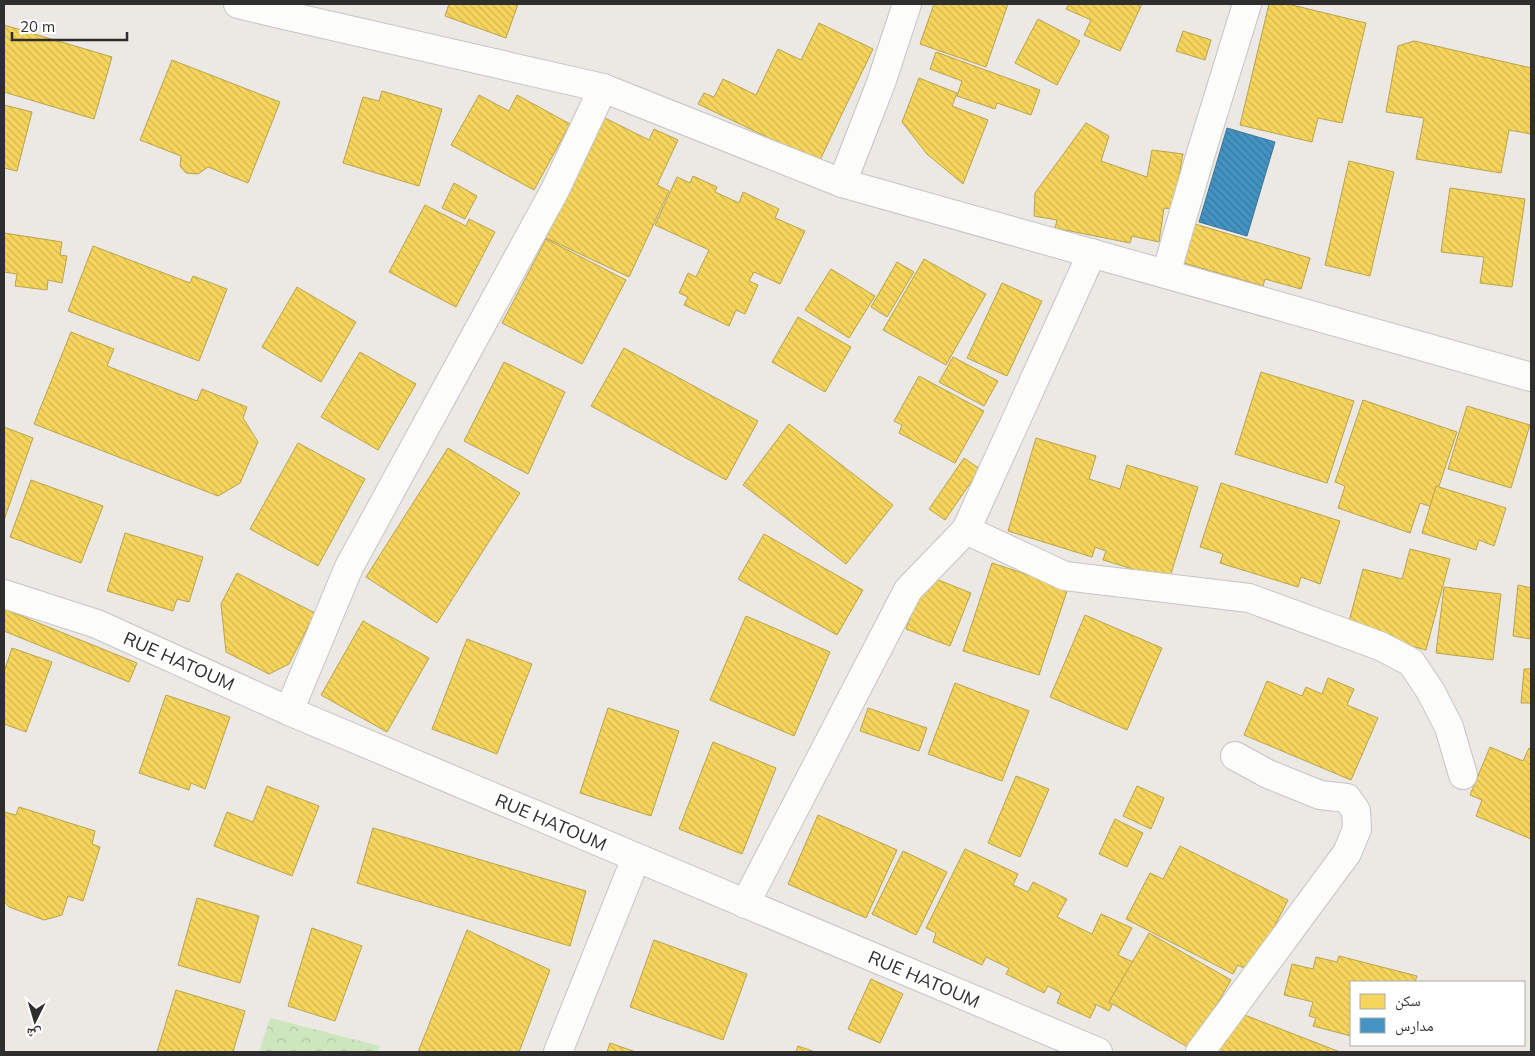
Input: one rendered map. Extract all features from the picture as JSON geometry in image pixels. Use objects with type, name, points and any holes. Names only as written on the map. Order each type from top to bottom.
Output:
[{"type":"street","points":[[238,4],[276,9],[603,88],[842,183],[1531,377]]},
{"type":"street","points":[[842,183],[881,83],[907,4]]},
{"type":"street","points":[[1166,274],[1247,4]]},
{"type":"street","points":[[289,711],[349,567],[555,190],[603,88]]},
{"type":"street","points":[[745,904],[908,590],[966,530],[1092,253]]},
{"type":"street","points":[[966,530],[1065,576],[1249,598],[1380,646],[1411,662],[1449,727],[1463,775]]},
{"type":"street","name":"RUE HATOUM","points":[[4,594],[97,624],[289,711],[1098,1052]]},
{"type":"street","points":[[1200,1052],[1346,853],[1357,829],[1356,811],[1347,798],[1320,795],[1268,774],[1235,756]]},
{"type":"street","points":[[558,1052],[636,858]]},
{"type":"green space","points":[[270,1018],[380,1046],[378,1052],[259,1052]]},
{"type":"building: سكن","points":[[449,4],[518,4],[506,38],[445,16]]},
{"type":"building: سكن","points":[[934,4],[1008,4],[986,67],[920,44]]},
{"type":"building: سكن","points":[[1069,4],[1142,4],[1120,51],[1084,35],[1091,20],[1066,9]]},
{"type":"building: سكن","points":[[1269,4],[1288,4],[1366,23],[1342,123],[1318,118],[1312,142],[1240,125]]},
{"type":"building: سكن","points":[[1038,19],[1080,41],[1057,85],[1015,63]]},
{"type":"building: سكن","points":[[819,23],[873,49],[819,162],[698,104],[704,93],[714,97],[723,79],[756,95],[778,49],[801,60]]},
{"type":"building: سكن","points":[[4,25],[112,57],[94,119],[4,92]]},
{"type":"building: سكن","points":[[1183,31],[1211,40],[1205,60],[1176,51]]},
{"type":"building: سكن","points":[[1414,41],[1531,68],[1531,134],[1509,130],[1501,173],[1416,159],[1424,118],[1386,112],[1398,46]]},
{"type":"building: سكن","points":[[936,52],[1040,90],[1031,115],[997,103],[995,109],[957,96],[962,81],[930,69]]},
{"type":"building: سكن","points":[[172,60],[280,102],[248,183],[208,167],[198,174],[186,173],[180,166],[181,156],[140,140]]},
{"type":"building: سكن","points":[[919,78],[957,93],[952,106],[988,120],[963,184],[927,154],[902,122]]},
{"type":"building: سكن","points":[[382,91],[442,109],[419,186],[343,163],[363,97],[379,101]]},
{"type":"building: سكن","points":[[479,95],[509,111],[517,95],[570,124],[534,190],[451,145]]},
{"type":"building: سكن","points":[[4,105],[32,112],[17,171],[4,168]]},
{"type":"building: سكن","points":[[599,115],[649,140],[654,129],[678,140],[657,185],[669,191],[629,277],[542,236]]},
{"type":"building: سكن","points":[[1086,123],[1109,136],[1101,161],[1147,177],[1152,150],[1183,154],[1173,209],[1164,208],[1159,242],[1132,236],[1130,243],[1055,228],[1057,220],[1034,216],[1035,193]]},
{"type":"building: سكن","points":[[1349,161],[1394,172],[1370,276],[1325,265]]},
{"type":"building: سكن","points":[[693,176],[717,187],[715,192],[739,203],[743,192],[779,209],[775,218],[805,231],[780,284],[754,272],[749,281],[758,285],[745,314],[736,310],[729,326],[684,305],[688,297],[679,293],[688,273],[696,277],[709,250],[655,225],[677,177],[690,183]]},
{"type":"building: سكن","points":[[454,183],[477,196],[465,219],[442,208]]},
{"type":"building: سكن","points":[[1450,188],[1525,199],[1512,287],[1480,283],[1484,257],[1441,252]]},
{"type":"building: سكن","points":[[425,205],[466,226],[469,219],[495,232],[456,307],[389,272]]},
{"type":"building: سكن","points":[[1195,224],[1310,258],[1301,289],[1265,279],[1263,286],[1184,263]]},
{"type":"building: سكن","points":[[4,233],[62,242],[60,255],[67,256],[62,283],[48,280],[47,290],[15,286],[17,274],[4,272]]},
{"type":"building: سكن","points":[[546,239],[626,280],[582,364],[502,323]]},
{"type":"building: سكن","points":[[93,246],[190,283],[193,276],[227,289],[199,361],[68,311]]},
{"type":"building: سكن","points":[[924,259],[986,294],[946,365],[883,330]]},
{"type":"building: سكن","points":[[897,262],[914,272],[887,317],[871,307]]},
{"type":"building: سكن","points":[[831,269],[875,296],[849,338],[805,310]]},
{"type":"building: سكن","points":[[1002,283],[1042,301],[1007,376],[967,358]]},
{"type":"building: سكن","points":[[297,287],[356,322],[321,382],[262,347]]},
{"type":"building: سكن","points":[[798,317],[851,347],[825,392],[772,362]]},
{"type":"building: سكن","points":[[71,332],[114,349],[107,366],[197,401],[202,389],[247,407],[243,418],[258,442],[240,483],[218,496],[34,424]]},
{"type":"building: سكن","points":[[624,348],[758,421],[726,480],[591,406]]},
{"type":"building: سكن","points":[[360,352],[416,384],[378,450],[321,417]]},
{"type":"building: سكن","points":[[953,357],[998,381],[984,406],[939,382]]},
{"type":"building: سكن","points":[[504,362],[565,392],[528,474],[464,441]]},
{"type":"building: سكن","points":[[1261,372],[1354,401],[1327,483],[1235,454]]},
{"type":"building: سكن","points":[[919,376],[984,411],[955,463],[899,433],[902,425],[894,421]]},
{"type":"building: سكن","points":[[1363,400],[1457,432],[1432,507],[1420,503],[1410,533],[1338,508],[1345,486],[1335,482]]},
{"type":"building: سكن","points":[[1467,406],[1530,425],[1511,488],[1448,469]]},
{"type":"building: سكن","points":[[789,424],[893,505],[846,564],[743,485]]},
{"type":"building: سكن","points":[[4,427],[33,438],[4,520]]},
{"type":"building: سكن","points":[[1036,438],[1096,456],[1089,479],[1120,489],[1127,465],[1198,487],[1169,580],[1103,560],[1106,551],[1095,547],[1092,557],[1008,531]]},
{"type":"building: سكن","points":[[298,443],[365,479],[318,566],[250,529]]},
{"type":"building: سكن","points":[[448,448],[520,493],[437,623],[366,577]]},
{"type":"building: سكن","points":[[964,458],[980,469],[945,520],[929,509]]},
{"type":"building: سكن","points":[[31,480],[103,506],[81,563],[10,537]]},
{"type":"building: سكن","points":[[1221,483],[1340,521],[1320,584],[1301,577],[1298,587],[1220,563],[1223,554],[1200,547]]},
{"type":"building: سكن","points":[[1436,486],[1506,508],[1494,546],[1479,540],[1476,550],[1422,533]]},
{"type":"building: سكن","points":[[125,533],[203,557],[189,602],[177,599],[173,611],[107,591]]},
{"type":"building: سكن","points":[[764,534],[863,590],[837,635],[738,579]]},
{"type":"building: سكن","points":[[1410,549],[1450,559],[1426,650],[1347,629],[1363,569],[1402,579]]},
{"type":"building: سكن","points":[[992,563],[1068,588],[1039,675],[963,651]]},
{"type":"building: سكن","points":[[237,573],[315,613],[289,664],[269,674],[226,652],[221,604]]},
{"type":"building: سكن","points":[[926,575],[971,593],[950,646],[906,629]]},
{"type":"building: سكن","points":[[1518,585],[1531,588],[1531,639],[1513,636]]},
{"type":"building: سكن","points":[[1444,587],[1501,594],[1493,660],[1436,653]]},
{"type":"building: سكن","points":[[4,609],[137,663],[129,682],[4,631]]},
{"type":"building: سكن","points":[[1085,615],[1162,648],[1127,730],[1050,697]]},
{"type":"building: سكن","points":[[746,616],[830,652],[794,736],[710,700]]},
{"type":"building: سكن","points":[[363,621],[429,658],[387,732],[321,695]]},
{"type":"building: سكن","points":[[467,639],[532,664],[497,754],[432,729]]},
{"type":"building: سكن","points":[[12,648],[52,662],[26,732],[4,724],[4,672]]},
{"type":"building: سكن","points":[[1524,669],[1531,669],[1531,703],[1521,703]]},
{"type":"building: سكن","points":[[1328,678],[1354,689],[1347,705],[1378,718],[1351,780],[1244,735],[1267,681],[1302,696],[1306,687],[1322,694]]},
{"type":"building: سكن","points":[[955,683],[1029,711],[1002,781],[928,754]]},
{"type":"building: سكن","points":[[166,695],[230,717],[205,789],[191,783],[189,790],[139,773]]},
{"type":"building: سكن","points":[[608,708],[679,731],[651,816],[580,793]]},
{"type":"building: سكن","points":[[868,708],[927,728],[919,751],[860,731]]},
{"type":"building: سكن","points":[[713,742],[776,768],[742,854],[679,829]]},
{"type":"building: سكن","points":[[1490,747],[1523,761],[1529,748],[1531,749],[1531,839],[1476,816],[1482,800],[1470,795]]},
{"type":"building: سكن","points":[[1016,776],[1049,789],[1020,857],[988,843]]},
{"type":"building: سكن","points":[[267,786],[319,806],[292,876],[214,846],[227,812],[253,822]]},
{"type":"building: سكن","points":[[1137,786],[1164,798],[1151,829],[1123,816]]},
{"type":"building: سكن","points":[[19,807],[95,831],[92,844],[100,847],[83,901],[68,896],[62,915],[44,920],[9,907],[4,901],[4,812],[16,815]]},
{"type":"building: سكن","points":[[818,815],[897,850],[866,918],[788,884]]},
{"type":"building: سكن","points":[[1115,819],[1143,833],[1127,867],[1099,854]]},
{"type":"building: سكن","points":[[373,828],[586,891],[570,946],[357,883]]},
{"type":"building: سكن","points":[[1180,846],[1288,900],[1251,972],[1238,965],[1233,974],[1126,919],[1150,873],[1163,879]]},
{"type":"building: سكن","points":[[965,849],[1018,874],[1013,885],[1028,892],[1033,882],[1067,899],[1057,917],[1092,934],[1101,914],[1132,928],[1118,955],[1133,962],[1109,1011],[1095,1004],[1096,1006],[1090,1018],[1057,1003],[1061,993],[1048,986],[1044,993],[1006,974],[1009,968],[986,957],[982,965],[933,942],[936,933],[926,928]]},
{"type":"building: سكن","points":[[903,851],[947,872],[916,935],[872,914]]},
{"type":"building: سكن","points":[[197,898],[259,916],[240,983],[178,965]]},
{"type":"building: سكن","points":[[312,928],[362,946],[335,1021],[288,1006]]},
{"type":"building: سكن","points":[[467,930],[550,970],[519,1052],[418,1052]]},
{"type":"building: سكن","points":[[1149,933],[1231,980],[1191,1049],[1109,1002]]},
{"type":"building: سكن","points":[[654,940],[747,974],[723,1040],[630,1007]]},
{"type":"building: سكن","points":[[1339,956],[1417,976],[1415,981],[1350,981],[1350,1036],[1313,1026],[1316,1018],[1309,1016],[1313,1002],[1284,995],[1292,964],[1313,969],[1316,957],[1337,962]]},
{"type":"building: سكن","points":[[871,979],[903,994],[880,1043],[848,1029]]},
{"type":"building: سكن","points":[[176,990],[245,1011],[233,1052],[157,1052]]},
{"type":"building: سكن","points":[[1242,1014],[1340,1052],[1215,1052]]},
{"type":"building: سكن","points":[[610,1043],[636,1052],[607,1052]]},
{"type":"building: سكن","points":[[798,1046],[815,1052],[796,1052]]},
{"type":"building: مدارس","points":[[1227,128],[1275,142],[1247,236],[1199,222]]}]
